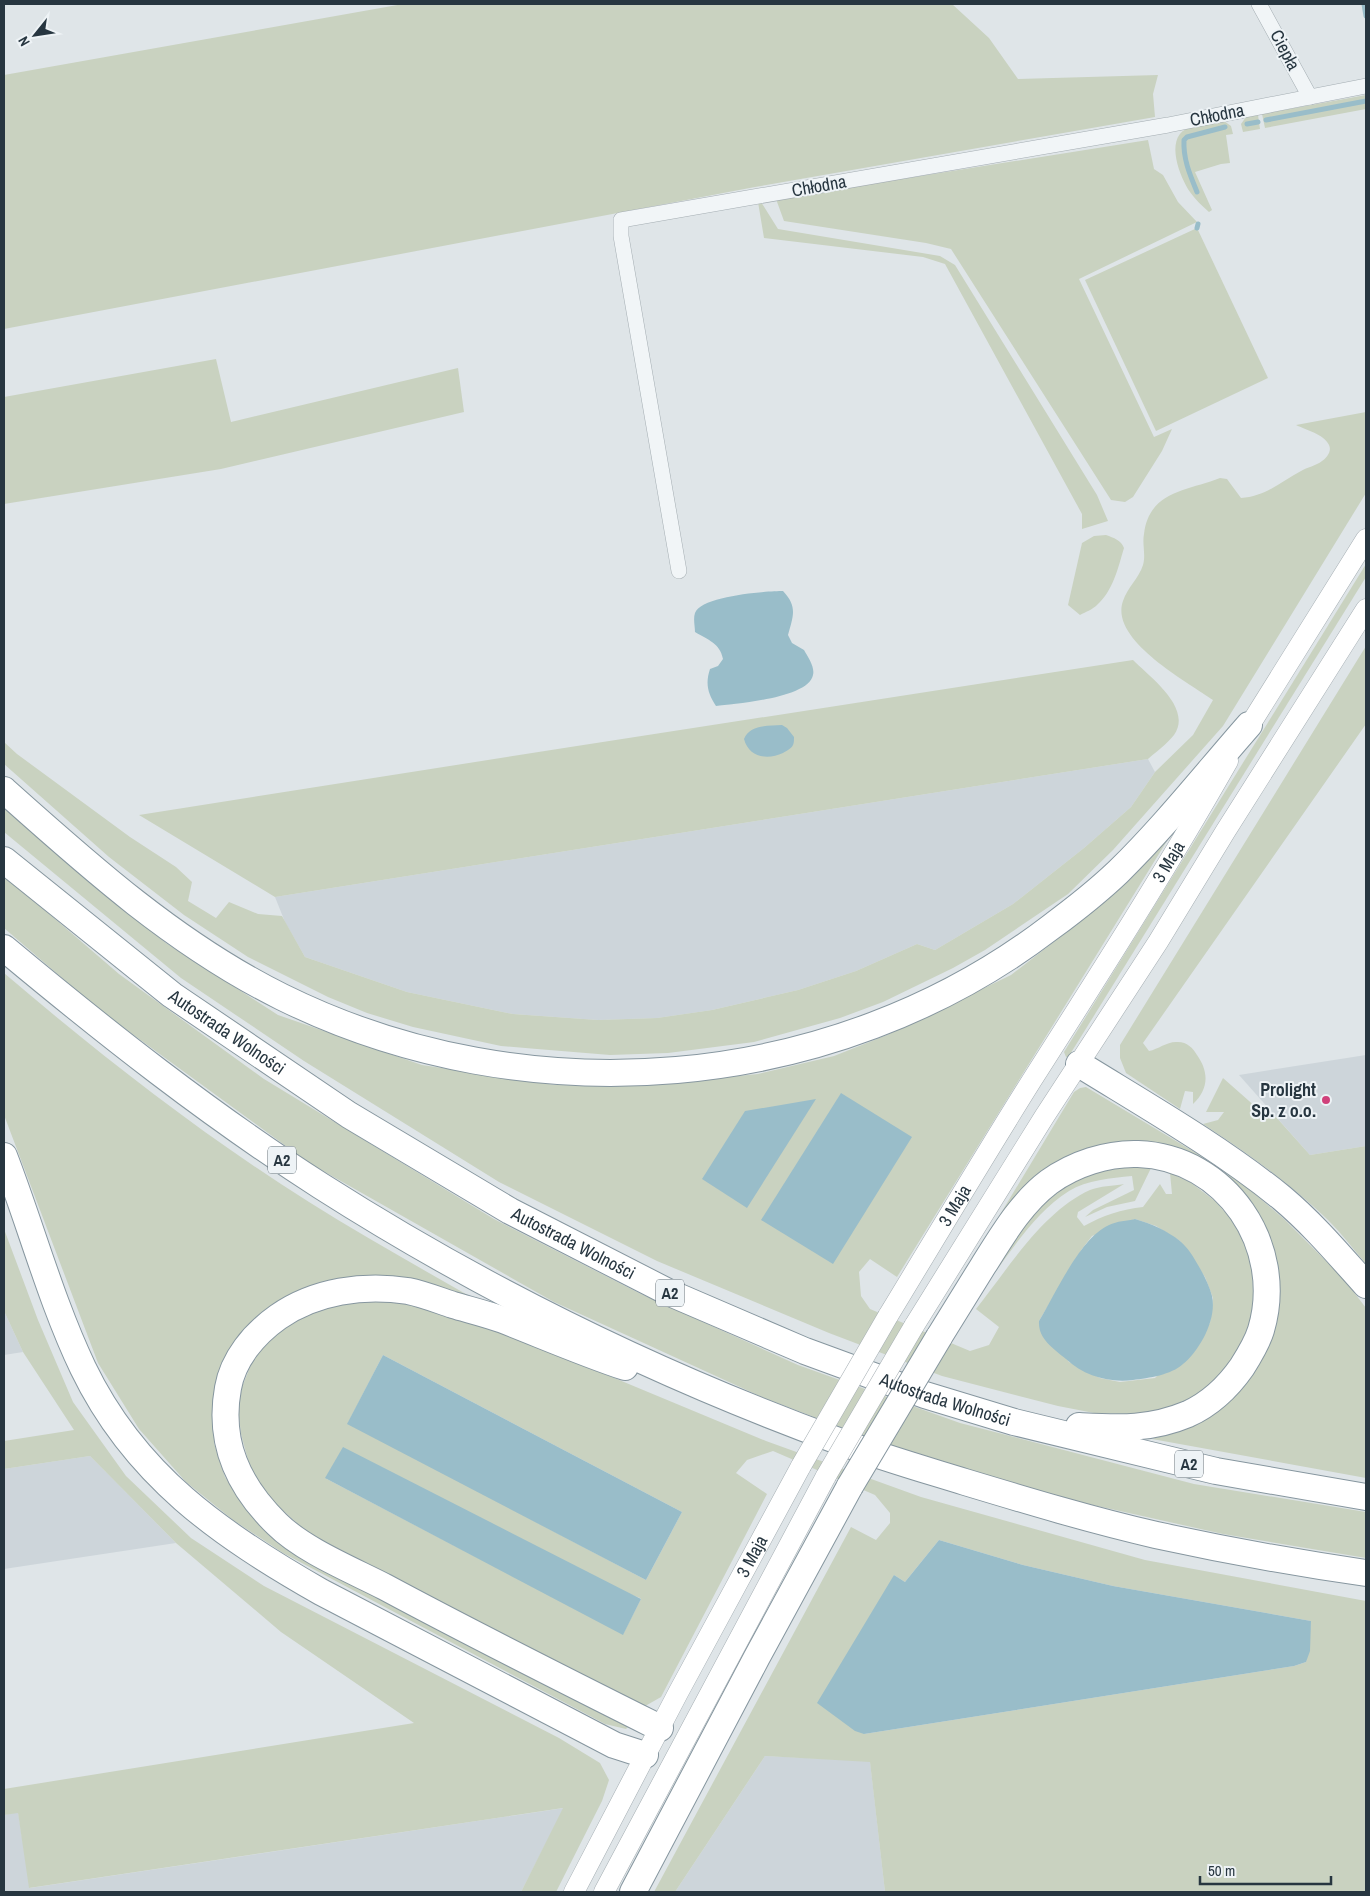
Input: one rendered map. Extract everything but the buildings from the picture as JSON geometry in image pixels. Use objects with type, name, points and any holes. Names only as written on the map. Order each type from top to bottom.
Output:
[{"type":"highway","points":[[4,790],[72,851],[154,918],[211,957],[312,1011],[398,1043],[486,1064],[582,1074],[648,1073],[720,1066],[790,1052],[841,1037],[893,1018],[989,970],[1050,929],[1118,872],[1249,726]]},
{"type":"highway","name":"Autostrada Wolności","points":[[4,860],[172,995],[349,1115],[510,1211],[670,1293],[796,1347],[925,1395],[1014,1422],[1216,1470],[1366,1498]]},
{"type":"highway","name":"A2","points":[[4,948],[76,1009],[160,1074],[322,1186],[412,1241],[480,1279],[586,1333],[730,1400],[844,1444],[1046,1506],[1156,1535],[1366,1573]]},
{"type":"highway","points":[[1078,1064],[1201,1140],[1282,1198],[1314,1228],[1366,1285]]},
{"type":"highway","points":[[633,1892],[850,1486],[994,1248],[1024,1206],[1050,1182],[1072,1168],[1099,1158],[1129,1154],[1162,1156],[1194,1168],[1231,1196],[1250,1223],[1258,1241],[1266,1282],[1265,1308],[1261,1330],[1250,1354],[1228,1385],[1217,1396],[1188,1413],[1138,1428],[1014,1422]]},
{"type":"highway","points":[[4,1156],[59,1308],[84,1369],[118,1428],[168,1486],[232,1539],[321,1592],[614,1745],[645,1755]]},
{"type":"highway","points":[[660,1728],[455,1625],[305,1545],[278,1526],[244,1484],[232,1459],[225,1432],[226,1402],[230,1378],[240,1357],[251,1341],[266,1326],[288,1310],[309,1299],[344,1290],[382,1289],[409,1291],[501,1319],[584,1353],[730,1400]]},
{"type":"main road","name":"3 Maja","points":[[574,1892],[645,1755],[801,1466],[888,1316],[1031,1082],[1171,860],[1249,726],[1366,539]]},
{"type":"main road","name":"3 Maja","points":[[604,1892],[826,1476],[914,1326],[1044,1117],[1158,942],[1366,609]]},
{"type":"main road","points":[[1031,1082],[1059,1074],[1078,1064]]},
{"type":"main road","points":[[660,1728],[678,1753]]},
{"type":"main road","points":[[645,1755],[678,1753]]},
{"type":"street","name":"Ciepła","points":[[1259,4],[1310,97]]},
{"type":"street","name":"Chłodna","points":[[679,571],[621,236],[621,220],[1158,127],[1366,86]]},
{"type":"shaded area","points":[[1148,759],[1155,772],[1131,807],[1084,848],[1013,904],[935,950],[917,944],[856,971],[798,990],[712,1010],[657,1018],[598,1020],[513,1014],[407,992],[305,957],[285,922],[275,897]]},
{"type":"shaded area","points":[[1366,1055],[1366,1146],[1310,1155],[1239,1075]]},
{"type":"shaded area","points":[[4,1311],[23,1352],[4,1355]]},
{"type":"shaded area","points":[[90,1456],[176,1543],[4,1569],[4,1469]]},
{"type":"shaded area","points":[[765,1756],[870,1761],[885,1892],[675,1892]]},
{"type":"shaded area","points":[[564,1808],[521,1892],[4,1892],[4,1815],[18,1812],[30,1888]]},
{"type":"green space","points":[[403,4],[952,4],[989,38],[1018,79],[1158,75],[1153,94],[1155,117],[755,187],[4,329],[4,75]]},
{"type":"green space","points":[[1366,95],[1366,109],[1265,128],[1262,114]]},
{"type":"green space","points":[[1258,115],[1260,129],[1243,132],[1241,124],[1246,117]]},
{"type":"green space","points":[[1224,121],[1231,126],[1233,134],[1226,135],[1230,163],[1195,172],[1212,210],[1209,212],[1192,195],[1182,177],[1176,159],[1176,141],[1180,134],[1190,127]]},
{"type":"green space","points":[[1148,140],[1154,169],[1163,175],[1178,202],[1197,222],[1079,279],[1154,437],[1172,429],[1162,451],[1133,497],[1125,502],[1111,500],[951,249],[926,243],[784,221],[776,199]]},
{"type":"green space","points":[[758,202],[761,202],[778,229],[940,256],[955,265],[1097,495],[1108,521],[1082,529],[1082,514],[945,264],[923,257],[764,238]]},
{"type":"green space","points":[[1197,228],[1268,378],[1156,431],[1085,280]]},
{"type":"green space","points":[[216,359],[231,422],[458,368],[464,412],[221,469],[4,504],[4,397]]},
{"type":"green space","points":[[1366,412],[1366,493],[1223,726],[1113,850],[1068,894],[985,950],[953,968],[883,1002],[840,1018],[754,1042],[668,1053],[610,1055],[501,1046],[413,1027],[367,1013],[328,997],[248,957],[184,915],[109,857],[4,764],[4,742],[17,754],[130,837],[176,867],[192,882],[188,901],[216,918],[229,902],[258,914],[282,916],[305,957],[407,992],[513,1014],[598,1020],[657,1018],[712,1010],[798,990],[856,971],[917,944],[935,950],[1013,904],[1084,848],[1131,807],[1155,772],[1193,735],[1213,700],[1153,658],[1139,645],[1128,630],[1122,616],[1125,596],[1143,565],[1144,534],[1147,520],[1153,509],[1172,495],[1220,478],[1227,479],[1241,498],[1265,492],[1303,470],[1320,463],[1326,458],[1330,450],[1327,441],[1323,438],[1296,425]]},
{"type":"green space","points":[[1106,535],[1119,541],[1124,548],[1117,571],[1103,599],[1094,608],[1080,615],[1068,605],[1082,543],[1094,536]]},
{"type":"green space","points":[[1366,564],[1366,577],[1069,1056],[1066,1057],[1064,1052]]},
{"type":"green space","points":[[1366,646],[1366,724],[1143,1043],[1149,1051],[1170,1043],[1184,1043],[1192,1048],[1201,1061],[1206,1080],[1202,1092],[1193,1104],[1193,1092],[1185,1091],[1180,1109],[1126,1073],[1120,1058],[1120,1045]]},
{"type":"green space","points":[[1133,660],[1167,694],[1178,714],[1178,725],[1174,735],[1148,759],[275,897],[139,815],[564,748]]},
{"type":"green space","points":[[4,807],[29,830],[166,943],[278,1015],[422,1065],[555,1085],[636,1086],[758,1074],[834,1056],[887,1035],[1011,975],[1082,920],[1175,828],[897,1277],[870,1259],[859,1272],[861,1296],[870,1309],[970,1351],[989,1345],[999,1327],[976,1309],[1027,1243],[1056,1212],[1090,1190],[1124,1184],[1078,1212],[1077,1217],[1084,1226],[1127,1209],[1143,1207],[1160,1184],[1166,1194],[1172,1194],[1170,1173],[1190,1182],[1215,1201],[1232,1220],[1252,1258],[1252,1318],[1240,1345],[1225,1370],[1205,1389],[1180,1405],[1138,1414],[1094,1413],[1058,1406],[942,1376],[829,1333],[657,1261],[499,1182],[304,1061],[181,978],[4,832]],"holes":[[[1135,1219],[1156,1226],[1180,1241],[1205,1277],[1213,1298],[1210,1323],[1155,1378],[1120,1382],[1100,1378],[1069,1362],[1039,1321],[1082,1249],[1092,1236]]]},
{"type":"green space","points":[[4,875],[119,974],[264,1079],[494,1219],[641,1294],[798,1365],[960,1423],[1194,1484],[1366,1512],[1366,1558],[1223,1534],[1057,1497],[914,1455],[764,1398],[554,1302],[309,1163],[98,1009],[4,928]]},
{"type":"green space","points":[[4,973],[114,1064],[229,1149],[331,1215],[485,1305],[368,1276],[318,1283],[287,1297],[215,1397],[214,1443],[225,1477],[246,1509],[280,1539],[628,1727],[626,1729],[605,1724],[283,1553],[233,1520],[186,1482],[139,1429],[98,1363],[4,1115]]},
{"type":"green space","points":[[1223,1078],[1257,1108],[1276,1117],[1310,1155],[1366,1146],[1366,1264],[1333,1225],[1299,1193],[1252,1157],[1203,1124],[1218,1120],[1224,1112],[1206,1112]]},
{"type":"green space","points":[[1086,1087],[1196,1153],[1249,1189],[1284,1219],[1343,1278],[1366,1308],[1366,1478],[1152,1439],[1179,1431],[1257,1365],[1265,1231],[1168,1149],[1029,1183],[998,1218],[1074,1092]]},
{"type":"green space","points":[[1106,1168],[1151,1168],[1135,1201],[1107,1207],[1085,1217],[1093,1210],[1134,1190],[1132,1176],[1091,1182],[1076,1187],[1056,1200],[1033,1222],[985,1286],[1022,1224],[1062,1187]]},
{"type":"green space","points":[[4,1229],[38,1320],[73,1402],[126,1476],[191,1538],[264,1586],[559,1738],[600,1763],[609,1780],[602,1801],[556,1892],[521,1892],[563,1808],[29,1888],[18,1813],[4,1815],[4,1789],[414,1723],[281,1632],[176,1543],[90,1456],[4,1469],[4,1441],[74,1430],[23,1352],[4,1311]]},
{"type":"green space","points":[[365,1297],[425,1305],[535,1345],[766,1441],[921,1497],[1145,1560],[1366,1601],[1366,1892],[885,1892],[870,1762],[765,1756],[675,1892],[654,1892],[851,1527],[876,1540],[890,1523],[890,1513],[875,1495],[773,1451],[747,1460],[736,1473],[767,1494],[661,1697],[640,1709],[310,1535],[268,1497],[249,1464],[241,1434],[238,1409],[242,1387],[262,1344],[297,1317]],"holes":[[[383,1355],[682,1512],[646,1580],[348,1423]],[[325,1478],[640,1598],[623,1634]],[[939,1540],[1023,1565],[1113,1586],[1311,1621],[1306,1662],[1294,1666],[864,1734],[894,1575],[905,1582]]]},
{"type":"water","points":[[783,591],[791,602],[793,612],[788,635],[792,643],[804,650],[811,662],[813,675],[808,683],[786,694],[739,704],[716,706],[709,693],[708,679],[710,669],[718,666],[723,659],[716,646],[695,632],[695,613],[700,607],[709,602],[721,599],[749,593]]},
{"type":"water","points":[[782,725],[794,737],[794,743],[790,749],[783,753],[765,757],[760,756],[755,754],[746,745],[744,739],[755,728]]},
{"type":"water","points":[[841,1093],[912,1137],[833,1264],[761,1220]]},
{"type":"water","points":[[816,1099],[747,1208],[702,1179],[745,1111]]},
{"type":"water","points":[[1135,1219],[1164,1231],[1180,1241],[1188,1249],[1202,1273],[1212,1296],[1212,1314],[1210,1324],[1201,1342],[1189,1358],[1178,1368],[1146,1378],[1124,1381],[1106,1379],[1081,1370],[1056,1351],[1047,1343],[1041,1333],[1039,1321],[1070,1267],[1088,1242],[1109,1225]]},
{"type":"water","points":[[383,1355],[682,1512],[646,1580],[347,1424]]},
{"type":"water","points":[[343,1447],[641,1599],[623,1635],[325,1478]]},
{"type":"water","points":[[939,1540],[1023,1565],[1113,1586],[1311,1621],[1310,1651],[1306,1662],[1294,1666],[864,1734],[855,1731],[817,1703],[894,1575],[905,1582]]},
{"type":"waterway","points":[[1364,4],[1366,16]]},
{"type":"waterway","points":[[1266,120],[1366,101]]},
{"type":"waterway","points":[[1247,124],[1258,122]]},
{"type":"waterway","points":[[1197,192],[1186,160],[1184,140],[1187,137],[1225,127]]},
{"type":"waterway","points":[[1197,228],[1198,224]]},
{"type":"place","name":"Prolight Sp. z o.o.","points":[[1326,1100]]}]
